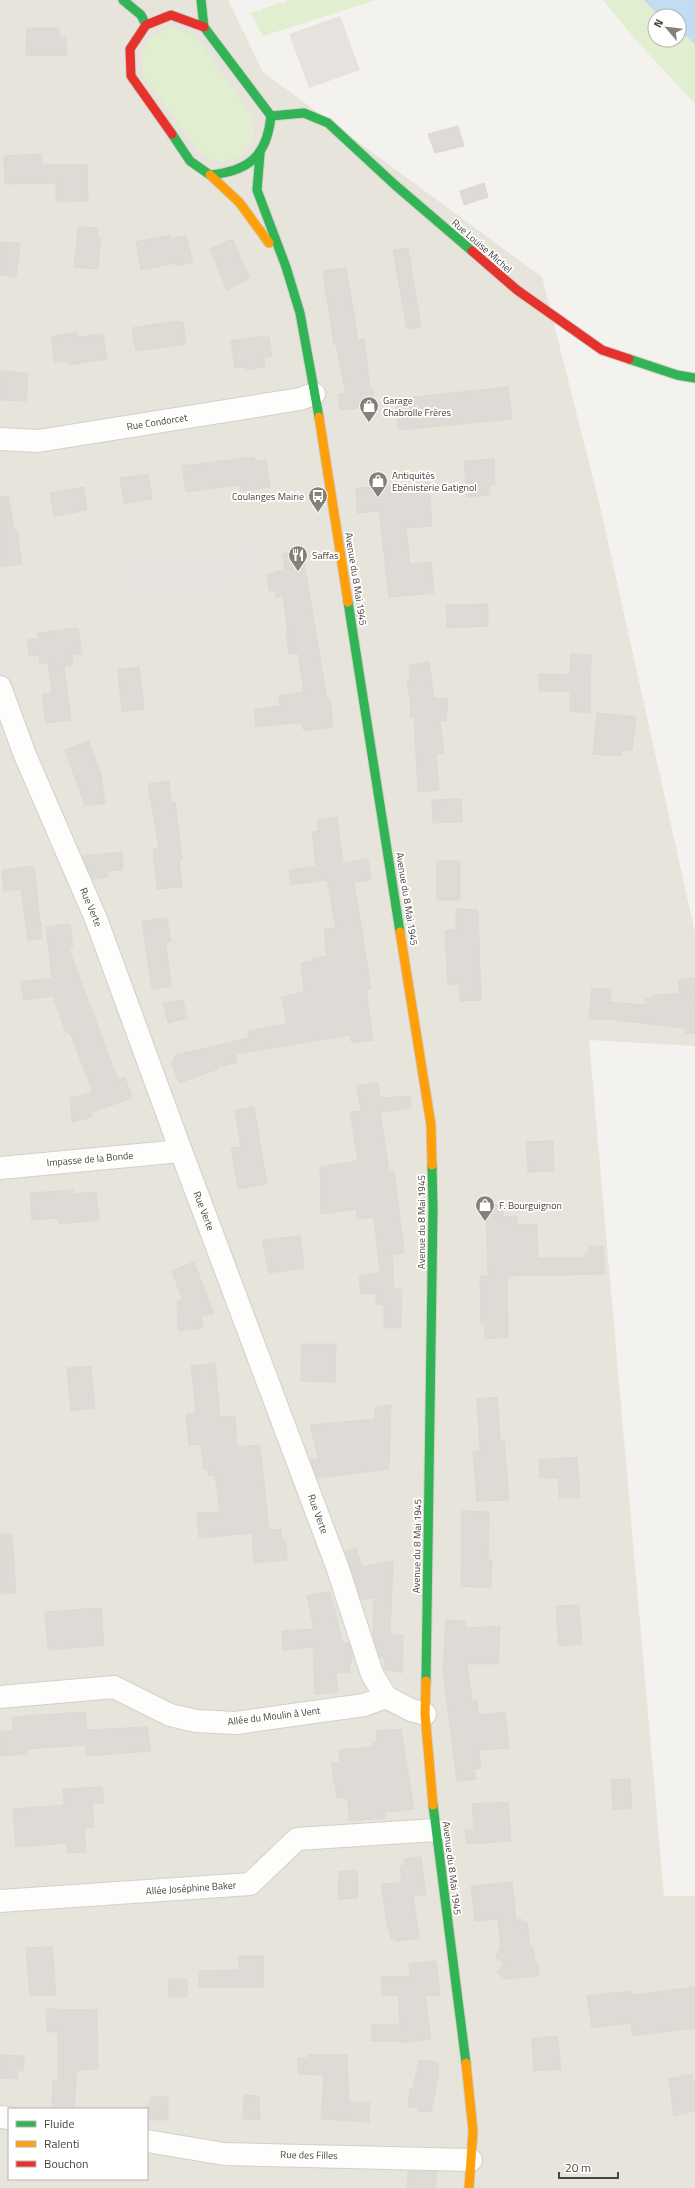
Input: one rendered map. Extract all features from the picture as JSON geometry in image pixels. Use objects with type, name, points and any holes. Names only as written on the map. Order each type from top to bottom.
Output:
[{"type":"main road","points":[[123,0],[140,15],[146,25],[173,12],[204,27],[271,116],[269,135],[260,154],[230,173],[210,175]]},
{"type":"main road","points":[[201,0],[204,27]]},
{"type":"main road","name":"Avenue du 8 Mai 1945","points":[[146,25],[130,49],[131,76],[190,161],[210,175],[239,202],[286,266]]},
{"type":"main road","name":"Rue Louise Michel","points":[[271,116],[304,113],[328,123],[395,185],[517,290],[602,350],[677,375],[695,378]]},
{"type":"main road","name":"Avenue du 8 Mai 1945","points":[[260,154],[257,190],[286,266],[301,320],[310,362],[314,394],[343,562],[431,1125],[433,1208],[425,1714],[429,1771],[461,2020],[473,2131],[469,2188]]},
{"type":"street","name":"Rue Condorcet","points":[[0,439],[38,441],[300,399],[314,394]]},
{"type":"street","name":"Rue Verte","points":[[0,687],[25,755],[96,919],[180,1151],[335,1562],[372,1674],[386,1698]]},
{"type":"street","name":"Impasse de la Bonde","points":[[0,1168],[180,1151]]},
{"type":"street","name":"Allée du Moulin à Vent","points":[[0,1697],[114,1687],[170,1715],[196,1721],[236,1723],[364,1705],[386,1698]]},
{"type":"street","points":[[386,1698],[411,1710],[425,1714]]},
{"type":"street","name":"Allée Joséphine Baker","points":[[0,1900],[250,1884],[297,1839],[436,1830]]},
{"type":"street","name":"Rue des Filles","points":[[148,2141],[224,2154],[471,2160]]},
{"type":"shaded area","points":[[0,0],[228,0],[263,72],[542,277],[600,506],[695,933],[695,1046],[589,1040],[664,1896],[695,1896],[695,2188],[0,2188]]},
{"type":"shaded area","points":[[340,16],[360,70],[309,88],[289,34]]},
{"type":"shaded area","points":[[255,544],[260,585],[129,602],[124,560]]},
{"type":"green space","points":[[289,0],[376,0],[263,36],[250,13],[259,10],[261,12],[262,9],[271,6],[273,7],[273,5],[281,2],[284,4],[284,2]]},
{"type":"green space","points":[[603,0],[695,0],[695,104],[635,39]]},
{"type":"green space","points":[[168,29],[180,29],[198,40],[253,117],[255,127],[254,136],[247,150],[235,159],[222,162],[211,159],[198,150],[143,75],[142,59],[146,47],[154,37]]},
{"type":"water","points":[[644,0],[695,0],[695,44],[687,37],[687,8],[652,8]]},
{"type":"building","points":[[27,28],[59,28],[59,37],[66,37],[66,56],[26,55]]},
{"type":"building","points":[[458,126],[464,146],[435,153],[428,134]]},
{"type":"building","points":[[42,154],[42,165],[87,165],[88,201],[56,202],[56,183],[5,184],[4,156]]},
{"type":"building","points":[[484,183],[488,197],[464,205],[460,191]]},
{"type":"building","points":[[78,227],[98,228],[97,237],[101,238],[98,269],[74,267]]},
{"type":"building","points":[[170,235],[171,239],[186,236],[193,262],[176,266],[175,263],[141,270],[136,242]]},
{"type":"building","points":[[232,239],[250,278],[227,290],[210,249]]},
{"type":"building","points":[[0,242],[20,243],[16,277],[0,275]]},
{"type":"building","points":[[408,248],[421,327],[407,329],[393,250]]},
{"type":"building","points":[[346,268],[358,340],[364,339],[370,389],[373,389],[375,406],[340,410],[338,395],[346,394],[336,344],[334,345],[323,271]]},
{"type":"building","points":[[176,321],[183,322],[186,344],[136,351],[132,328]]},
{"type":"building","points":[[76,332],[77,337],[103,334],[107,359],[68,365],[68,361],[55,362],[51,337]]},
{"type":"building","points":[[260,336],[260,338],[269,337],[272,356],[264,357],[265,367],[246,370],[246,367],[235,368],[231,341]]},
{"type":"building","points":[[0,371],[28,373],[26,401],[0,400]]},
{"type":"building","points":[[508,387],[512,419],[399,430],[396,399]]},
{"type":"building","points":[[254,457],[255,461],[266,460],[270,487],[241,491],[240,485],[186,492],[182,466]]},
{"type":"building","points":[[494,459],[495,485],[490,484],[490,495],[467,497],[464,461]]},
{"type":"building","points":[[148,474],[152,499],[124,504],[120,478]]},
{"type":"building","points":[[429,483],[432,526],[406,528],[410,564],[431,562],[434,593],[389,597],[379,511],[357,513],[356,488]]},
{"type":"building","points":[[84,487],[87,510],[54,516],[50,493]]},
{"type":"building","points":[[8,496],[15,532],[17,531],[22,564],[0,567],[0,497]]},
{"type":"building","points":[[302,550],[327,700],[330,700],[333,727],[304,731],[302,722],[256,727],[254,710],[280,706],[279,696],[304,692],[298,653],[289,654],[283,596],[276,598],[274,590],[269,591],[267,575],[285,569],[283,554]]},
{"type":"building","points":[[488,604],[488,626],[447,628],[446,605]]},
{"type":"building","points":[[78,628],[82,654],[72,655],[73,665],[64,666],[71,720],[46,723],[42,694],[52,693],[48,662],[40,664],[39,655],[29,656],[27,640],[39,638],[38,633]]},
{"type":"building","points":[[571,654],[591,655],[590,713],[570,711],[570,691],[539,691],[539,674],[570,675]]},
{"type":"building","points":[[429,662],[434,698],[448,699],[446,721],[440,721],[444,753],[436,754],[439,790],[418,792],[414,718],[410,718],[411,704],[407,680],[410,679],[409,665]]},
{"type":"building","points":[[139,667],[144,709],[122,712],[118,670]]},
{"type":"building","points":[[597,713],[636,717],[632,750],[622,750],[621,756],[593,754]]},
{"type":"building","points":[[89,741],[101,775],[105,803],[85,806],[65,750]]},
{"type":"building","points":[[169,781],[171,802],[175,802],[182,859],[179,860],[182,887],[157,889],[153,849],[159,848],[148,784]]},
{"type":"building","points":[[461,799],[462,822],[433,823],[432,800]]},
{"type":"building","points":[[337,817],[343,863],[368,859],[371,880],[354,882],[371,989],[366,989],[373,1040],[352,1043],[350,1035],[236,1054],[237,1062],[217,1067],[218,1069],[179,1083],[172,1064],[176,1055],[249,1038],[248,1031],[287,1024],[281,997],[304,992],[301,963],[313,961],[313,958],[327,956],[324,929],[336,928],[327,880],[291,885],[289,870],[316,866],[312,832],[318,831],[317,820]]},
{"type":"building","points":[[122,852],[123,870],[107,871],[107,877],[92,879],[82,856]]},
{"type":"building","points":[[437,861],[460,861],[460,900],[437,900]]},
{"type":"building","points":[[34,866],[42,938],[28,940],[21,889],[4,891],[2,870]]},
{"type":"building","points":[[456,909],[478,910],[481,1000],[460,1001],[459,984],[448,985],[445,930],[456,930]]},
{"type":"building","points":[[167,918],[171,942],[166,942],[171,986],[152,989],[142,921]]},
{"type":"building","points":[[70,924],[73,948],[69,949],[118,1080],[125,1078],[132,1098],[92,1112],[92,1117],[72,1122],[70,1098],[93,1092],[70,1033],[66,1033],[53,996],[24,1000],[21,982],[52,978],[46,927]]},
{"type":"building","points":[[694,978],[695,1033],[686,1034],[685,1028],[607,1019],[589,1019],[592,988],[611,990],[609,1002],[645,1005],[645,998],[653,998],[653,995],[680,994],[678,980]]},
{"type":"building","points":[[183,1000],[187,1018],[168,1023],[163,1003]]},
{"type":"building","points":[[378,1082],[380,1098],[410,1096],[411,1108],[380,1112],[389,1171],[394,1171],[404,1253],[392,1254],[394,1289],[402,1290],[401,1328],[384,1328],[384,1305],[376,1304],[376,1293],[361,1294],[359,1276],[380,1273],[374,1217],[357,1219],[356,1209],[321,1214],[320,1167],[358,1161],[350,1112],[361,1111],[357,1086]]},
{"type":"building","points":[[254,1107],[267,1184],[238,1189],[231,1148],[241,1147],[235,1110]]},
{"type":"building","points":[[553,1141],[554,1171],[528,1172],[526,1142]]},
{"type":"building","points":[[74,1190],[74,1194],[96,1192],[99,1220],[59,1224],[58,1218],[32,1220],[30,1193]]},
{"type":"building","points":[[486,1205],[503,1205],[503,1217],[517,1216],[517,1225],[537,1224],[538,1258],[585,1258],[585,1252],[589,1252],[589,1246],[603,1246],[605,1274],[507,1276],[508,1337],[485,1339],[485,1324],[481,1324],[480,1276],[488,1276]]},
{"type":"building","points":[[300,1236],[304,1268],[269,1273],[262,1240]]},
{"type":"building","points":[[194,1262],[214,1314],[201,1315],[203,1328],[178,1331],[177,1301],[183,1301],[172,1271]]},
{"type":"building","points":[[302,1344],[336,1344],[335,1382],[301,1381]]},
{"type":"building","points":[[215,1363],[220,1417],[235,1416],[237,1447],[260,1445],[269,1530],[281,1529],[282,1541],[286,1541],[287,1560],[254,1563],[252,1533],[199,1538],[197,1513],[220,1512],[215,1475],[208,1476],[208,1470],[204,1470],[201,1444],[189,1445],[186,1414],[196,1413],[191,1366]]},
{"type":"building","points":[[91,1366],[95,1408],[71,1411],[67,1368]]},
{"type":"building","points":[[497,1397],[500,1441],[504,1441],[509,1500],[477,1501],[473,1452],[480,1451],[477,1399]]},
{"type":"building","points":[[391,1405],[389,1469],[317,1478],[310,1459],[319,1459],[310,1425],[375,1419],[375,1407]]},
{"type":"building","points":[[577,1457],[580,1498],[559,1498],[558,1478],[540,1478],[539,1460]]},
{"type":"building","points":[[462,1511],[489,1512],[488,1560],[492,1560],[491,1588],[461,1586]]},
{"type":"building","points":[[0,1534],[12,1534],[16,1593],[0,1594]]},
{"type":"building","points":[[356,1548],[362,1567],[393,1561],[390,1635],[403,1635],[402,1673],[384,1669],[384,1658],[380,1657],[373,1636],[374,1598],[361,1599],[345,1551]]},
{"type":"building","points":[[330,1591],[343,1644],[349,1643],[352,1654],[352,1663],[349,1663],[350,1673],[336,1673],[338,1692],[315,1694],[313,1647],[283,1650],[282,1631],[314,1629],[307,1596]]},
{"type":"building","points":[[579,1605],[582,1644],[559,1646],[556,1606]]},
{"type":"building","points":[[101,1608],[104,1645],[48,1650],[45,1612]]},
{"type":"building","points":[[446,1620],[465,1621],[465,1628],[500,1626],[498,1664],[467,1664],[472,1700],[477,1700],[478,1715],[505,1712],[509,1748],[479,1750],[481,1768],[474,1769],[476,1779],[457,1781],[443,1672]]},
{"type":"building","points":[[85,1712],[87,1730],[147,1727],[151,1751],[86,1756],[86,1745],[26,1749],[27,1754],[0,1756],[0,1732],[13,1730],[12,1717]]},
{"type":"building","points":[[401,1729],[414,1809],[384,1812],[385,1818],[349,1821],[348,1799],[337,1797],[331,1763],[340,1762],[339,1750],[374,1747],[373,1742],[377,1742],[376,1731]]},
{"type":"building","points":[[630,1779],[632,1808],[613,1810],[611,1780]]},
{"type":"building","points":[[102,1787],[104,1803],[92,1803],[94,1828],[84,1828],[86,1852],[67,1853],[67,1843],[16,1847],[13,1809],[64,1805],[63,1789]]},
{"type":"building","points":[[508,1802],[511,1841],[467,1844],[465,1830],[474,1829],[472,1804]]},
{"type":"building","points":[[421,1857],[426,1895],[413,1895],[419,1938],[395,1941],[395,1939],[391,1939],[390,1928],[388,1929],[381,1884],[402,1883],[400,1866],[405,1865],[405,1859]]},
{"type":"building","points":[[357,1871],[358,1898],[338,1899],[339,1872]]},
{"type":"building","points":[[512,1882],[516,1920],[522,1919],[522,1922],[527,1922],[530,1947],[533,1947],[539,1976],[506,1979],[497,1973],[504,1964],[495,1956],[501,1948],[498,1919],[475,1921],[471,1886]]},
{"type":"building","points":[[52,1947],[56,1995],[30,1995],[26,1948]]},
{"type":"building","points":[[239,1956],[264,1956],[263,1987],[199,1987],[199,1971],[239,1970]]},
{"type":"building","points":[[436,1961],[440,1996],[425,1995],[431,2039],[402,2043],[402,2041],[371,2041],[372,2025],[400,2025],[398,1995],[382,1996],[382,1976],[410,1977],[409,1964]]},
{"type":"building","points":[[168,1979],[187,1979],[187,1997],[169,1997]]},
{"type":"building","points":[[695,1987],[695,2028],[633,2036],[631,2023],[592,2028],[587,1996],[631,1991],[632,1995]]},
{"type":"building","points":[[46,2009],[97,2010],[98,2069],[77,2070],[74,2108],[52,2108],[53,2081],[58,2082],[58,2032],[47,2032]]},
{"type":"building","points":[[557,2036],[561,2069],[534,2071],[532,2039]]},
{"type":"building","points":[[0,2055],[24,2056],[24,2070],[18,2071],[17,2079],[0,2078]]},
{"type":"building","points":[[308,2055],[347,2055],[349,2102],[370,2102],[369,2122],[321,2119],[324,2075],[298,2074],[298,2058],[308,2058]]},
{"type":"building","points":[[419,2060],[438,2062],[439,2072],[431,2112],[418,2111],[418,2108],[408,2107],[410,2089],[413,2090]]},
{"type":"building","points":[[692,2074],[695,2086],[695,2111],[674,2116],[669,2079]]},
{"type":"building","points":[[244,2095],[259,2096],[260,2120],[243,2119]]},
{"type":"building","points":[[151,2097],[168,2097],[168,2120],[148,2120],[147,2103],[151,2103]]},
{"type":"building","points":[[408,2171],[437,2172],[435,2188],[407,2188]]},
{"type":"traffic: fast","points":[[123,0],[141,15],[146,25]]},
{"type":"traffic: fast","points":[[172,134],[190,161],[210,175],[235,170],[254,159],[265,142],[269,130],[271,116],[204,27],[201,0]]},
{"type":"traffic: fast","points":[[271,116],[304,113],[328,123],[395,185],[472,251]]},
{"type":"traffic: fast","points":[[260,154],[257,190],[286,267],[300,313],[319,417]]},
{"type":"traffic: fast","points":[[629,359],[677,375],[695,378]]},
{"type":"traffic: fast","points":[[348,602],[400,932]]},
{"type":"traffic: fast","points":[[426,1681],[433,1208],[432,1165]]},
{"type":"traffic: fast","points":[[433,1805],[466,2063]]},
{"type":"traffic: slow","points":[[210,175],[239,202],[269,243]]},
{"type":"traffic: slow","points":[[319,417],[348,602]]},
{"type":"traffic: slow","points":[[400,932],[431,1125],[432,1165]]},
{"type":"traffic: slow","points":[[426,1681],[425,1714],[433,1805]]},
{"type":"traffic: slow","points":[[466,2063],[473,2131],[469,2188]]},
{"type":"traffic: jam","points":[[172,134],[131,76],[130,49],[146,25],[171,15],[204,27]]},
{"type":"traffic: jam","points":[[472,251],[517,290],[602,350],[629,359]]},
{"type":"place","name":"Garage Chabrolle Frères","points":[[369,423]]},
{"type":"place","name":"Antiquités Ebénisterie Gatignol","points":[[378,498]]},
{"type":"place","name":"Coulanges Mairie","points":[[318,513]]},
{"type":"place","name":"Saffas","points":[[298,572]]},
{"type":"place","name":"F. Bourguignon","points":[[485,1222]]}]
